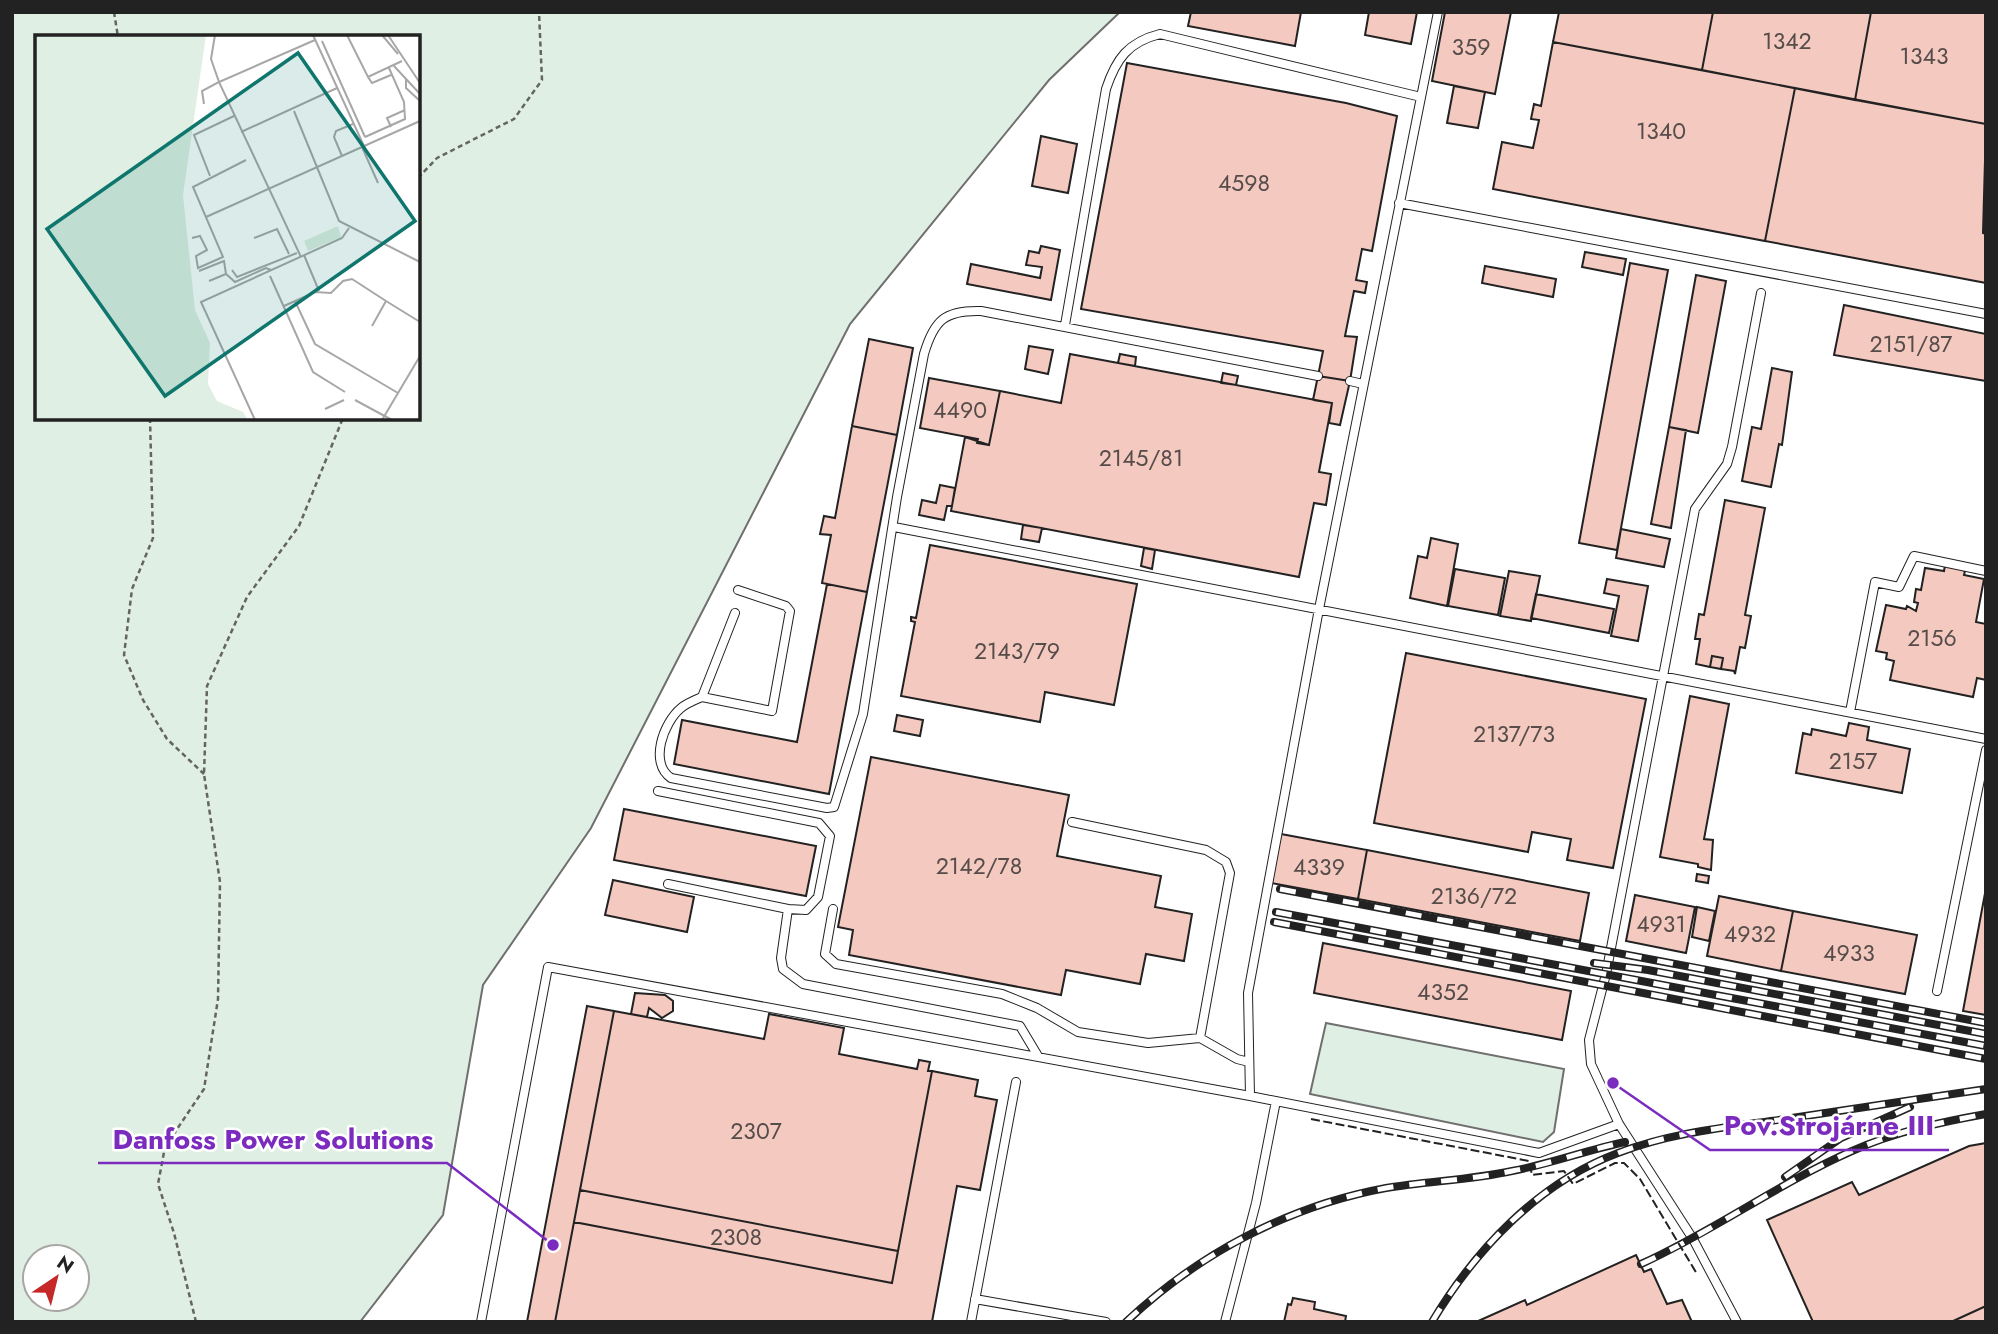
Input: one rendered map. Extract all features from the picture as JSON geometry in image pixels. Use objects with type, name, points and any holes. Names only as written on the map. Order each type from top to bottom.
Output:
[{"type":"lane","points":[[1250,1096],[1248,993],[1319,609],[1438,12]]},
{"type":"lane","points":[[1065,326],[1106,89],[1114,64],[1134,44],[1160,34],[1421,97]]},
{"type":"lane","points":[[1399,203],[1986,314]]},
{"type":"lane","points":[[1737,1322],[1693,1239],[1619,1124],[1604,1094],[1588,1050],[1606,974],[1695,509],[1727,464],[1761,293]]},
{"type":"lane","points":[[735,614],[702,696],[681,708],[669,722],[661,744],[659,762],[663,772],[671,778],[827,808],[834,807],[863,713],[924,354],[935,325],[951,315],[967,310],[1065,326],[1318,376]]},
{"type":"lane","points":[[1350,382],[1363,384]]},
{"type":"lane","points":[[894,527],[1986,739]]},
{"type":"lane","points":[[1850,712],[1875,582],[1899,587],[1914,556],[1986,572]]},
{"type":"lane","points":[[702,696],[772,711],[790,611],[786,606],[738,590]]},
{"type":"lane","points":[[1937,991],[1986,750]]},
{"type":"lane","points":[[657,791],[820,823],[830,836],[818,897],[806,910],[788,909],[668,884]]},
{"type":"lane","points":[[1072,822],[1206,850],[1226,862],[1230,873],[1200,1038]]},
{"type":"lane","points":[[788,909],[781,958],[783,969],[789,976],[803,984],[1020,1026],[1038,1056]]},
{"type":"lane","points":[[833,909],[825,954],[836,964],[1002,994],[1037,1008],[1077,1032],[1148,1042],[1200,1038],[1237,1059],[1249,1062]]},
{"type":"lane","points":[[481,1322],[548,967],[1038,1056],[1539,1153],[1619,1124]]},
{"type":"lane","points":[[971,1322],[1016,1082]]},
{"type":"lane","points":[[1225,1322],[1254,1214],[1276,1101]]},
{"type":"lane","points":[[975,1299],[1057,1317],[1106,1322]]},
{"type":"path","points":[[114,12],[118,35]]},
{"type":"path","points":[[420,176],[437,158],[514,119],[542,80],[539,12]]},
{"type":"path","points":[[150,420],[153,538],[132,589],[124,655],[143,700],[167,739],[204,774]]},
{"type":"path","points":[[196,1322],[174,1233],[158,1184],[165,1147],[204,1089],[218,999],[220,881],[204,774],[207,685],[247,597],[299,526],[342,420]]},
{"type":"green space","points":[[12,12],[1120,12],[1049,80],[850,324],[591,828],[483,985],[443,1215],[360,1322],[12,1322]]},
{"type":"green space","points":[[1326,1023],[1564,1069],[1554,1132],[1543,1142],[1310,1094]]},
{"type":"building","points":[[1191,12],[1301,12],[1295,46],[1188,26]]},
{"type":"building","points":[[1369,12],[1417,12],[1411,44],[1365,35]]},
{"type":"building","points":[[1445,12],[1511,12],[1495,94],[1432,81]]},
{"type":"building","points":[[1559,12],[1713,12],[1702,70],[1553,42]]},
{"type":"building","points":[[1713,12],[1871,12],[1855,100],[1702,70]]},
{"type":"building","points":[[1871,12],[1986,12],[1986,124],[1855,100]]},
{"type":"building","points":[[1553,42],[1795,88],[1765,241],[1493,189],[1502,142],[1533,148],[1539,120],[1531,119],[1534,104],[1541,106]]},
{"type":"building","points":[[1127,63],[1346,103],[1397,116],[1372,251],[1362,249],[1356,280],[1367,282],[1365,293],[1354,291],[1345,336],[1357,337],[1350,381],[1318,376],[1323,351],[1081,309]]},
{"type":"building","points":[[1454,86],[1485,92],[1478,128],[1447,123]]},
{"type":"building","points":[[1795,88],[1986,124],[1983,233],[1986,234],[1986,283],[1765,241]]},
{"type":"building","points":[[1041,136],[1077,144],[1068,193],[1032,186]]},
{"type":"building","points":[[1041,246],[1060,250],[1051,300],[967,284],[971,264],[1040,278],[1042,267],[1026,265],[1029,251],[1039,253]]},
{"type":"building","points":[[1585,252],[1626,259],[1623,275],[1582,267]]},
{"type":"building","points":[[1630,263],[1668,270],[1617,550],[1579,543]]},
{"type":"building","points":[[1485,266],[1556,279],[1553,297],[1482,283]]},
{"type":"building","points":[[1696,275],[1726,281],[1698,433],[1669,427]]},
{"type":"building","points":[[1844,305],[1986,334],[1986,381],[1834,355]]},
{"type":"building","points":[[869,339],[913,348],[897,435],[852,426]]},
{"type":"building","points":[[1029,346],[1053,350],[1048,374],[1025,369]]},
{"type":"building","points":[[1070,354],[1332,403],[1319,472],[1331,474],[1326,505],[1314,503],[1299,577],[951,511],[965,437],[989,445],[1000,391],[1061,403]]},
{"type":"building","points":[[1120,354],[1136,357],[1135,366],[1118,363]]},
{"type":"building","points":[[1772,368],[1792,372],[1782,445],[1779,444],[1771,487],[1742,481],[1752,427],[1761,429]]},
{"type":"building","points":[[1223,373],[1238,376],[1236,385],[1221,383]]},
{"type":"building","points":[[1318,376],[1350,381],[1340,425],[1329,423],[1332,403],[1313,400]]},
{"type":"building","points":[[929,378],[1000,391],[989,445],[977,443],[978,439],[920,428]]},
{"type":"building","points":[[852,426],[897,435],[867,592],[822,583],[831,535],[820,534],[824,516],[835,518]]},
{"type":"building","points":[[1669,427],[1686,430],[1671,528],[1651,524]]},
{"type":"building","points":[[940,485],[955,488],[952,506],[947,506],[944,520],[919,515],[922,500],[936,503]]},
{"type":"building","points":[[1725,500],[1765,508],[1745,615],[1751,616],[1745,648],[1740,647],[1735,674],[1734,671],[1721,669],[1723,658],[1712,656],[1710,667],[1696,664],[1700,639],[1695,639],[1699,614],[1704,615]]},
{"type":"building","points":[[1023,525],[1042,528],[1039,542],[1021,539]]},
{"type":"building","points":[[1621,529],[1670,539],[1664,567],[1616,558]]},
{"type":"building","points":[[1431,538],[1458,544],[1447,606],[1410,598],[1418,556],[1427,558]]},
{"type":"building","points":[[930,545],[1137,584],[1114,705],[1045,692],[1040,722],[901,696],[915,622],[911,621],[911,617],[916,618]]},
{"type":"building","points":[[1144,548],[1155,550],[1152,569],[1141,566]]},
{"type":"building","points":[[1945,565],[1965,571],[1964,575],[1984,579],[1976,622],[1986,624],[1986,680],[1977,678],[1973,697],[1890,680],[1894,661],[1886,659],[1887,653],[1876,651],[1886,605],[1906,609],[1907,606],[1916,611],[1916,589],[1921,590],[1925,568],[1944,571]]},
{"type":"building","points":[[1455,569],[1505,578],[1498,615],[1448,606]]},
{"type":"building","points":[[1509,571],[1540,576],[1531,621],[1500,616]]},
{"type":"building","points":[[1607,579],[1648,586],[1638,641],[1611,636],[1619,596],[1604,593]]},
{"type":"building","points":[[827,584],[867,592],[829,794],[674,764],[682,720],[797,742]]},
{"type":"building","points":[[1536,594],[1614,609],[1609,633],[1531,618]]},
{"type":"building","points":[[1406,653],[1646,699],[1613,868],[1567,860],[1571,839],[1532,832],[1528,852],[1374,823]]},
{"type":"building","points":[[1712,656],[1723,658],[1721,669],[1710,667]]},
{"type":"building","points":[[1690,696],[1729,704],[1704,839],[1713,840],[1711,870],[1698,867],[1698,864],[1660,857]]},
{"type":"building","points":[[897,715],[923,720],[920,736],[894,731]]},
{"type":"building","points":[[1849,723],[1869,727],[1867,740],[1910,749],[1902,793],[1796,773],[1803,733],[1811,735],[1812,729],[1846,736]]},
{"type":"building","points":[[871,757],[1069,795],[1057,856],[1161,876],[1155,907],[1192,914],[1184,961],[1146,954],[1140,984],[1066,970],[1061,995],[849,955],[853,930],[838,927]]},
{"type":"building","points":[[624,809],[816,846],[806,896],[614,860]]},
{"type":"building","points":[[1281,834],[1367,850],[1358,899],[1271,883]]},
{"type":"building","points":[[1367,850],[1589,893],[1580,941],[1358,899]]},
{"type":"building","points":[[1697,874],[1709,876],[1708,883],[1696,881]]},
{"type":"building","points":[[613,880],[694,897],[687,932],[605,915]]},
{"type":"building","points":[[1986,888],[1986,1015],[1963,1011]]},
{"type":"building","points":[[1635,895],[1695,907],[1686,953],[1626,941]]},
{"type":"building","points":[[1719,896],[1793,911],[1781,971],[1707,956]]},
{"type":"building","points":[[1697,907],[1715,911],[1709,941],[1692,937]]},
{"type":"building","points":[[1793,911],[1917,935],[1905,994],[1781,971]]},
{"type":"building","points":[[1323,943],[1571,991],[1562,1040],[1314,993]]},
{"type":"building","points":[[635,993],[665,995],[673,1001],[673,1011],[662,1018],[649,1008],[647,1017],[631,1014]]},
{"type":"building","points":[[587,1006],[614,1011],[555,1322],[527,1322]]},
{"type":"building","points":[[614,1011],[764,1039],[769,1014],[844,1028],[839,1054],[917,1069],[919,1060],[930,1062],[928,1071],[932,1071],[898,1251],[580,1190]]},
{"type":"building","points":[[932,1071],[978,1080],[975,1096],[997,1100],[980,1190],[957,1186],[932,1322],[555,1322],[574,1222],[892,1283]]},
{"type":"building","points":[[1986,1143],[1986,1306],[1951,1322],[1813,1322],[1767,1220],[1852,1182],[1859,1195],[1969,1146]]},
{"type":"building","points":[[580,1190],[898,1251],[892,1283],[574,1222]]},
{"type":"building","points":[[1636,1255],[1644,1272],[1651,1269],[1667,1304],[1682,1300],[1692,1322],[1476,1322],[1525,1300],[1527,1305]]},
{"type":"building","points":[[1293,1298],[1315,1302],[1314,1309],[1346,1316],[1345,1322],[1284,1322],[1288,1304],[1291,1305]]},
{"type":"building","points":[[1986,1306],[1986,1322],[1951,1322]]},
{"type":"railway","points":[[1280,889],[1986,1023]]},
{"type":"railway","points":[[1276,912],[1986,1046]]},
{"type":"railway","points":[[1274,922],[1986,1059]]},
{"type":"railway","points":[[1594,963],[1648,970],[1986,1034]]},
{"type":"railway","points":[[1432,1322],[1468,1269],[1511,1222],[1561,1182],[1618,1153],[1701,1131],[1986,1089]]},
{"type":"railway","points":[[1785,1177],[1841,1138],[1910,1107]]},
{"type":"railway","points":[[1641,1264],[1852,1151],[1918,1128],[1986,1114]]},
{"type":"railway","points":[[1126,1322],[1154,1297],[1214,1254],[1280,1220],[1314,1207],[1386,1188],[1526,1168],[1625,1142]]},
{"type":"fence","points":[[1311,1119],[1529,1161],[1532,1175],[1564,1171],[1573,1184],[1615,1163],[1624,1163],[1640,1179],[1697,1274]]},
{"type":"place","name":"Pov.Strojárne III","points":[[1613,1083]]},
{"type":"place","name":"Danfoss Power Solutions","points":[[553,1245]]}]
